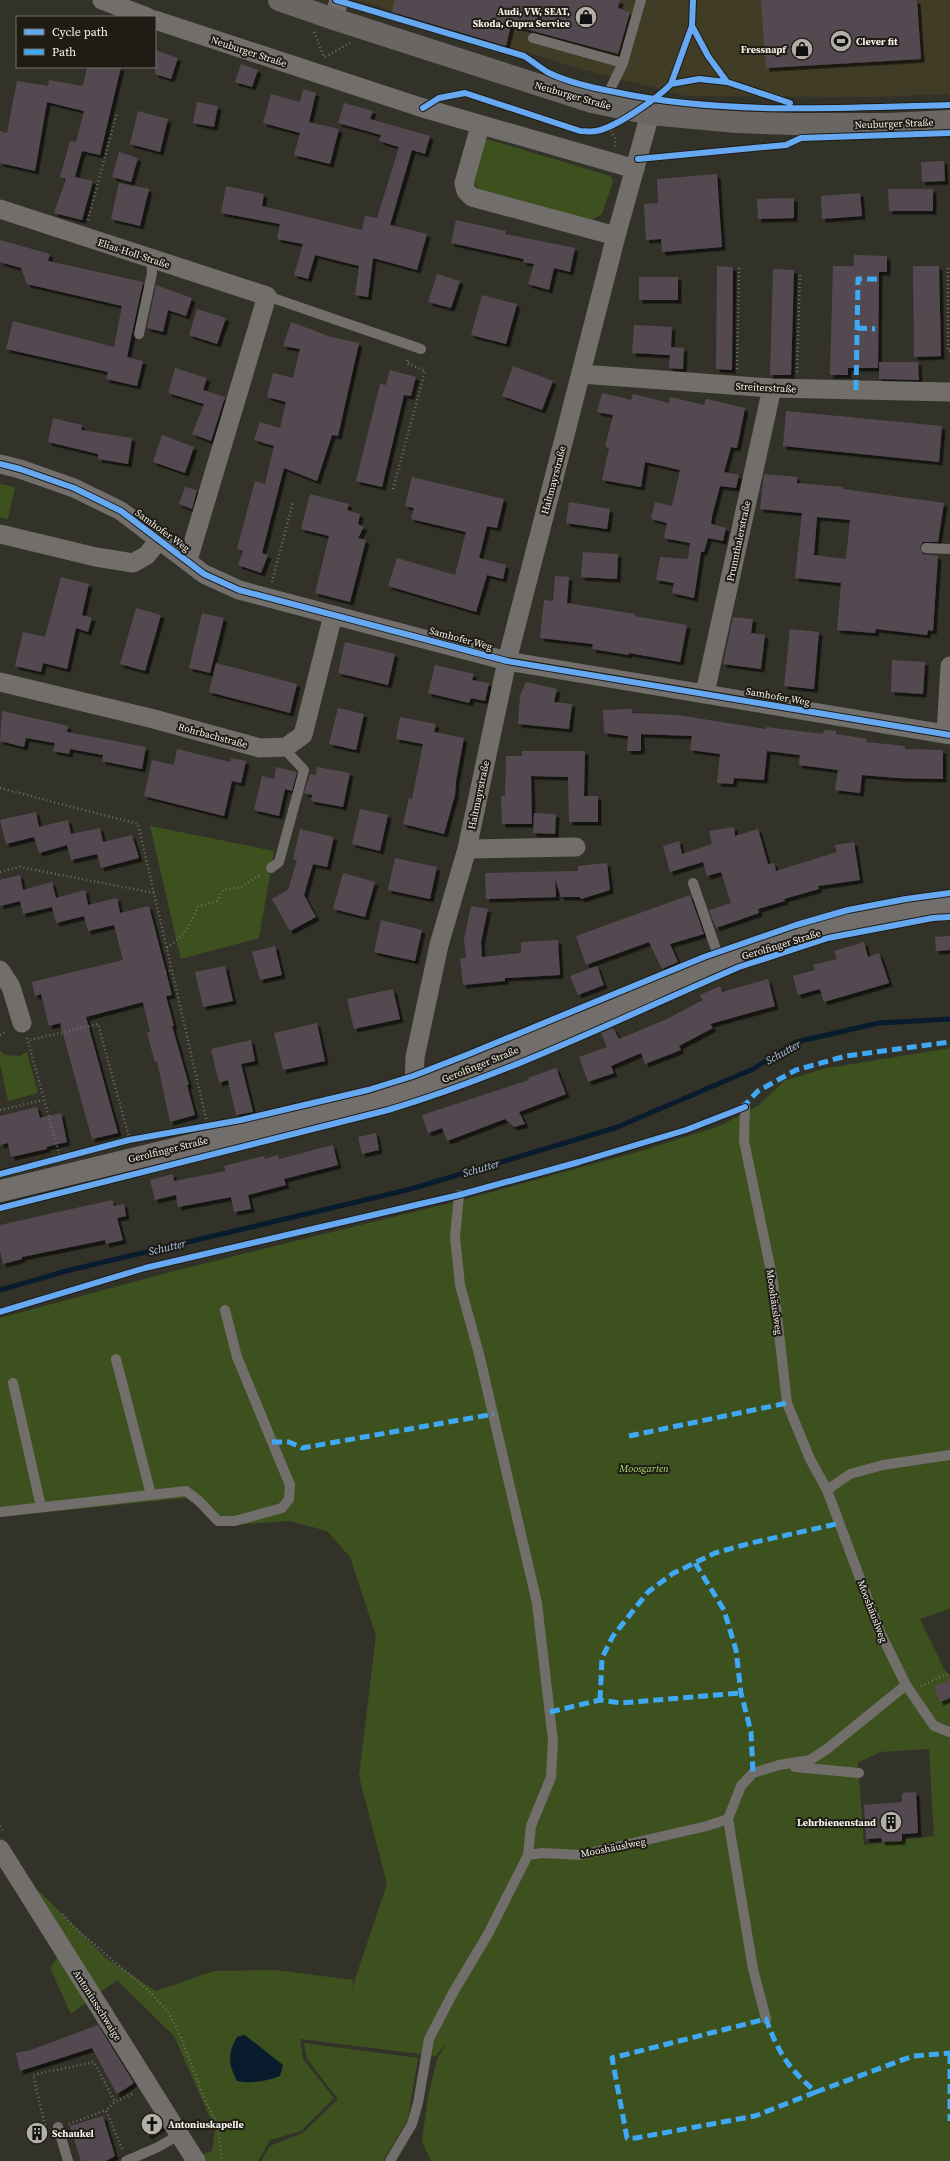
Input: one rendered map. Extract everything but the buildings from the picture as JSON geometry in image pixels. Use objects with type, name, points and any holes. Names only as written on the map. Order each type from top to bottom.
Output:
[{"type":"main road","name":"Neuburger Straße","points":[[280,0],[336,10],[603,104],[650,114],[737,122],[793,124],[888,124],[950,121]]},
{"type":"street","points":[[102,0],[144,16]]},
{"type":"street","name":"Neuburger Straße","points":[[156,20],[480,126],[635,169]]},
{"type":"street","name":"Haltmayrstraße","points":[[414,1091],[415,1057],[438,952],[467,849],[507,661],[582,374],[616,236],[650,114]]},
{"type":"street","points":[[480,126],[464,183],[466,191],[472,197],[616,236]]},
{"type":"street","name":"Elias-Holl-Straße","points":[[0,209],[268,296]]},
{"type":"street","points":[[188,560],[268,296]]},
{"type":"street","name":"Streiterstraße","points":[[582,374],[772,388],[950,392]]},
{"type":"street","name":"Prunnthalerstraße","points":[[705,693],[772,388]]},
{"type":"street","name":"Samhofer Weg","points":[[0,464],[20,469],[74,488],[121,512],[158,541],[188,560],[204,574],[239,590],[507,661],[948,734]]},
{"type":"street","name":"Samhofer Weg","points":[[0,534],[96,557],[133,563],[147,556],[158,541]]},
{"type":"street","points":[[286,747],[303,735],[333,615]]},
{"type":"street","points":[[948,734],[950,666]]},
{"type":"street","name":"Rohrbachstraße","points":[[0,682],[150,718],[260,748],[286,747]]},
{"type":"street","points":[[467,849],[576,847]]},
{"type":"street","name":"Gerolfinger Straße","points":[[0,1191],[414,1091],[610,1012],[721,964],[844,925],[924,909],[950,907]]},
{"type":"street","points":[[0,970],[11,987],[24,1032]]},
{"type":"street","name":"Antoniusschwaige","points":[[4,1843],[149,2086],[196,2161]]},
{"type":"lane","points":[[603,104],[623,63],[641,0]]},
{"type":"lane","points":[[533,38],[623,63]]},
{"type":"lane","points":[[139,334],[152,272],[151,258]]},
{"type":"lane","name":"Elias-Holl-Straße","points":[[268,296],[416,347]]},
{"type":"lane","points":[[926,548],[950,549]]},
{"type":"lane","points":[[271,868],[279,862],[304,770],[289,754],[286,747]]},
{"type":"lane","points":[[693,883],[721,964]]},
{"type":"lane","name":"Mooshäuslweg","points":[[745,1107],[744,1141],[773,1281],[787,1403],[810,1459],[827,1490],[880,1632],[908,1688],[934,1726],[950,1732]]},
{"type":"lane","points":[[390,2161],[412,2124],[418,2103],[429,2039],[454,1991],[488,1934],[528,1855],[531,1826],[551,1777],[553,1741],[538,1603],[483,1369],[460,1285],[455,1237],[459,1195]]},
{"type":"lane","points":[[0,1512],[41,1506],[124,1499],[186,1491],[198,1500],[218,1521],[235,1521],[282,1508],[289,1499],[290,1485],[237,1357],[226,1310]]},
{"type":"lane","points":[[116,1359],[151,1495]]},
{"type":"lane","points":[[13,1383],[41,1506]]},
{"type":"lane","points":[[827,1490],[850,1474],[883,1465],[950,1455]]},
{"type":"lane","points":[[766,2020],[753,1969],[728,1818],[741,1786],[753,1773],[780,1765],[810,1760],[827,1749],[908,1688]]},
{"type":"lane","points":[[780,1765],[859,1773]]},
{"type":"lane","name":"Mooshäuslweg","points":[[528,1855],[542,1853],[588,1853],[707,1826],[728,1818]]},
{"type":"lane","points":[[58,2127],[68,2161]]},
{"type":"lane","points":[[126,2161],[158,2147],[180,2135]]},
{"type":"path","points":[[84,236],[117,112]]},
{"type":"path","points":[[609,127],[613,131],[615,141]]},
{"type":"path","points":[[736,385],[739,268]]},
{"type":"path","points":[[948,268],[948,351],[950,351]]},
{"type":"path","points":[[797,388],[800,273]]},
{"type":"path","points":[[393,489],[425,371],[407,363],[416,347]]},
{"type":"path","points":[[268,598],[293,502]]},
{"type":"path","points":[[0,788],[138,824],[211,1139]]},
{"type":"path","points":[[0,872],[20,867],[154,892]]},
{"type":"path","points":[[167,948],[183,935],[191,924],[198,907],[217,901],[223,890],[241,887],[249,880],[271,868]]},
{"type":"path","points":[[165,972],[172,970]]},
{"type":"path","points":[[65,1175],[24,1032],[98,1024],[134,1158]]},
{"type":"path","points":[[0,1110],[43,1100]]},
{"type":"path","points":[[908,1688],[950,1673]]},
{"type":"path","points":[[0,1826],[4,1843]]},
{"type":"path","points":[[59,1910],[74,1927],[150,1992],[168,2012],[180,2032],[203,2095],[218,2127],[222,2161]]},
{"type":"path","points":[[45,2128],[33,2075],[94,2062],[115,2102]]},
{"type":"path","points":[[58,2127],[106,2110],[115,2102],[149,2086]]},
{"type":"path","points":[[106,2110],[126,2161]]},
{"type":"shaded area","points":[[356,0],[950,0],[950,94],[873,97],[686,96],[581,69]]},
{"type":"green space","points":[[487,139],[610,176],[613,181],[602,214],[591,220],[482,193],[471,179],[480,144]]},
{"type":"green space","points":[[0,484],[15,487],[8,519],[0,517]]},
{"type":"green space","points":[[150,826],[274,851],[259,938],[181,959]]},
{"type":"green space","name":"Moosgarten","points":[[950,1048],[950,1609],[920,1619],[944,1669],[950,1676],[950,2161],[431,2161],[422,2141],[428,2097],[437,2059],[447,2042],[436,2056],[300,2039],[303,2059],[334,2098],[301,2131],[270,2140],[258,2161],[196,2161],[193,2157],[212,2151],[215,2129],[174,2036],[117,1980],[71,2014],[50,1968],[65,1945],[32,1895],[38,1890],[106,1958],[156,1991],[214,1971],[276,1970],[353,1980],[352,1988],[387,1884],[359,1776],[376,1636],[350,1557],[327,1531],[290,1521],[218,1526],[200,1508],[186,1498],[0,1517],[0,1318],[170,1272],[466,1199],[644,1150],[720,1126],[759,1105],[784,1081],[822,1069]],"holes":[[[929,1749],[934,1836],[864,1845],[858,1763],[880,1752]],[[234,2042],[237,2081],[230,2066]]]},
{"type":"green space","points":[[0,1050],[5,1055],[20,1056],[27,1052],[38,1093],[8,1101],[0,1064]]},
{"type":"green space","points":[[304,2043],[418,2058],[408,2119],[383,2161],[261,2161],[270,2146],[303,2133],[338,2099],[307,2059]]},
{"type":"water","points":[[245,2035],[283,2065],[280,2076],[259,2082],[237,2081],[232,2069],[230,2054],[237,2037]]},
{"type":"waterway","name":"Schutter","points":[[0,1290],[66,1271],[407,1190],[615,1128],[753,1069],[796,1042],[879,1023],[950,1019]]},
{"type":"marked path","points":[[856,390],[858,279],[877,279]]},
{"type":"marked path","points":[[857,328],[875,329]]},
{"type":"marked path","points":[[742,1108],[758,1091],[796,1070],[846,1056],[950,1042]]},
{"type":"marked path","points":[[629,1436],[787,1403]]},
{"type":"marked path","points":[[272,1442],[289,1442],[302,1448],[494,1414]]},
{"type":"marked path","points":[[600,1700],[602,1658],[613,1636],[648,1592],[672,1574],[715,1553],[751,1543],[841,1523]]},
{"type":"marked path","points":[[695,1563],[724,1610],[736,1650],[741,1693],[751,1732],[753,1773]]},
{"type":"marked path","points":[[550,1712],[600,1700],[621,1703],[741,1693]]},
{"type":"marked path","points":[[816,2092],[755,2116],[636,2138],[627,2138],[612,2058],[766,2019],[775,2042],[785,2060],[791,2068],[816,2092],[913,2056],[950,2053]]},
{"type":"marked path","points":[[950,2054],[950,2121]]},
{"type":"cycle path","points":[[336,0],[524,56],[549,73],[573,82],[598,89],[655,99],[739,107],[782,108],[950,105]]},
{"type":"cycle path","points":[[671,84],[692,26],[693,0]]},
{"type":"cycle path","points":[[692,26],[708,56],[727,82]]},
{"type":"cycle path","points":[[423,108],[439,98],[465,93],[580,131],[596,131],[604,129],[625,119],[647,104],[671,84],[699,79],[727,82],[790,103]]},
{"type":"cycle path","points":[[638,159],[786,145],[801,138],[950,133]]},
{"type":"cycle path","points":[[0,464],[20,469],[74,488],[121,511],[204,574],[239,590],[507,661],[950,735]]},
{"type":"cycle path","points":[[0,1174],[129,1140],[241,1120],[368,1090],[413,1076],[469,1054],[704,957],[796,925],[848,910],[906,899],[950,893]]},
{"type":"cycle path","points":[[0,1208],[388,1110],[478,1080],[609,1025],[739,967],[828,938],[933,918],[950,917]]},
{"type":"cycle path","points":[[0,1312],[145,1268],[459,1195],[579,1162],[686,1130],[745,1107]]},
{"type":"place","name":"Audi, VW, SEAT, Skoda, Cupra Service","points":[[586,17]]},
{"type":"place","name":"Clever fit","points":[[841,41]]},
{"type":"place","name":"Fressnapf","points":[[802,49]]},
{"type":"place","name":"Lehrbienenstand","points":[[891,1822]]},
{"type":"place","name":"Antoniuskapelle","points":[[152,2124]]},
{"type":"place","name":"Schaukel","points":[[37,2133]]}]
